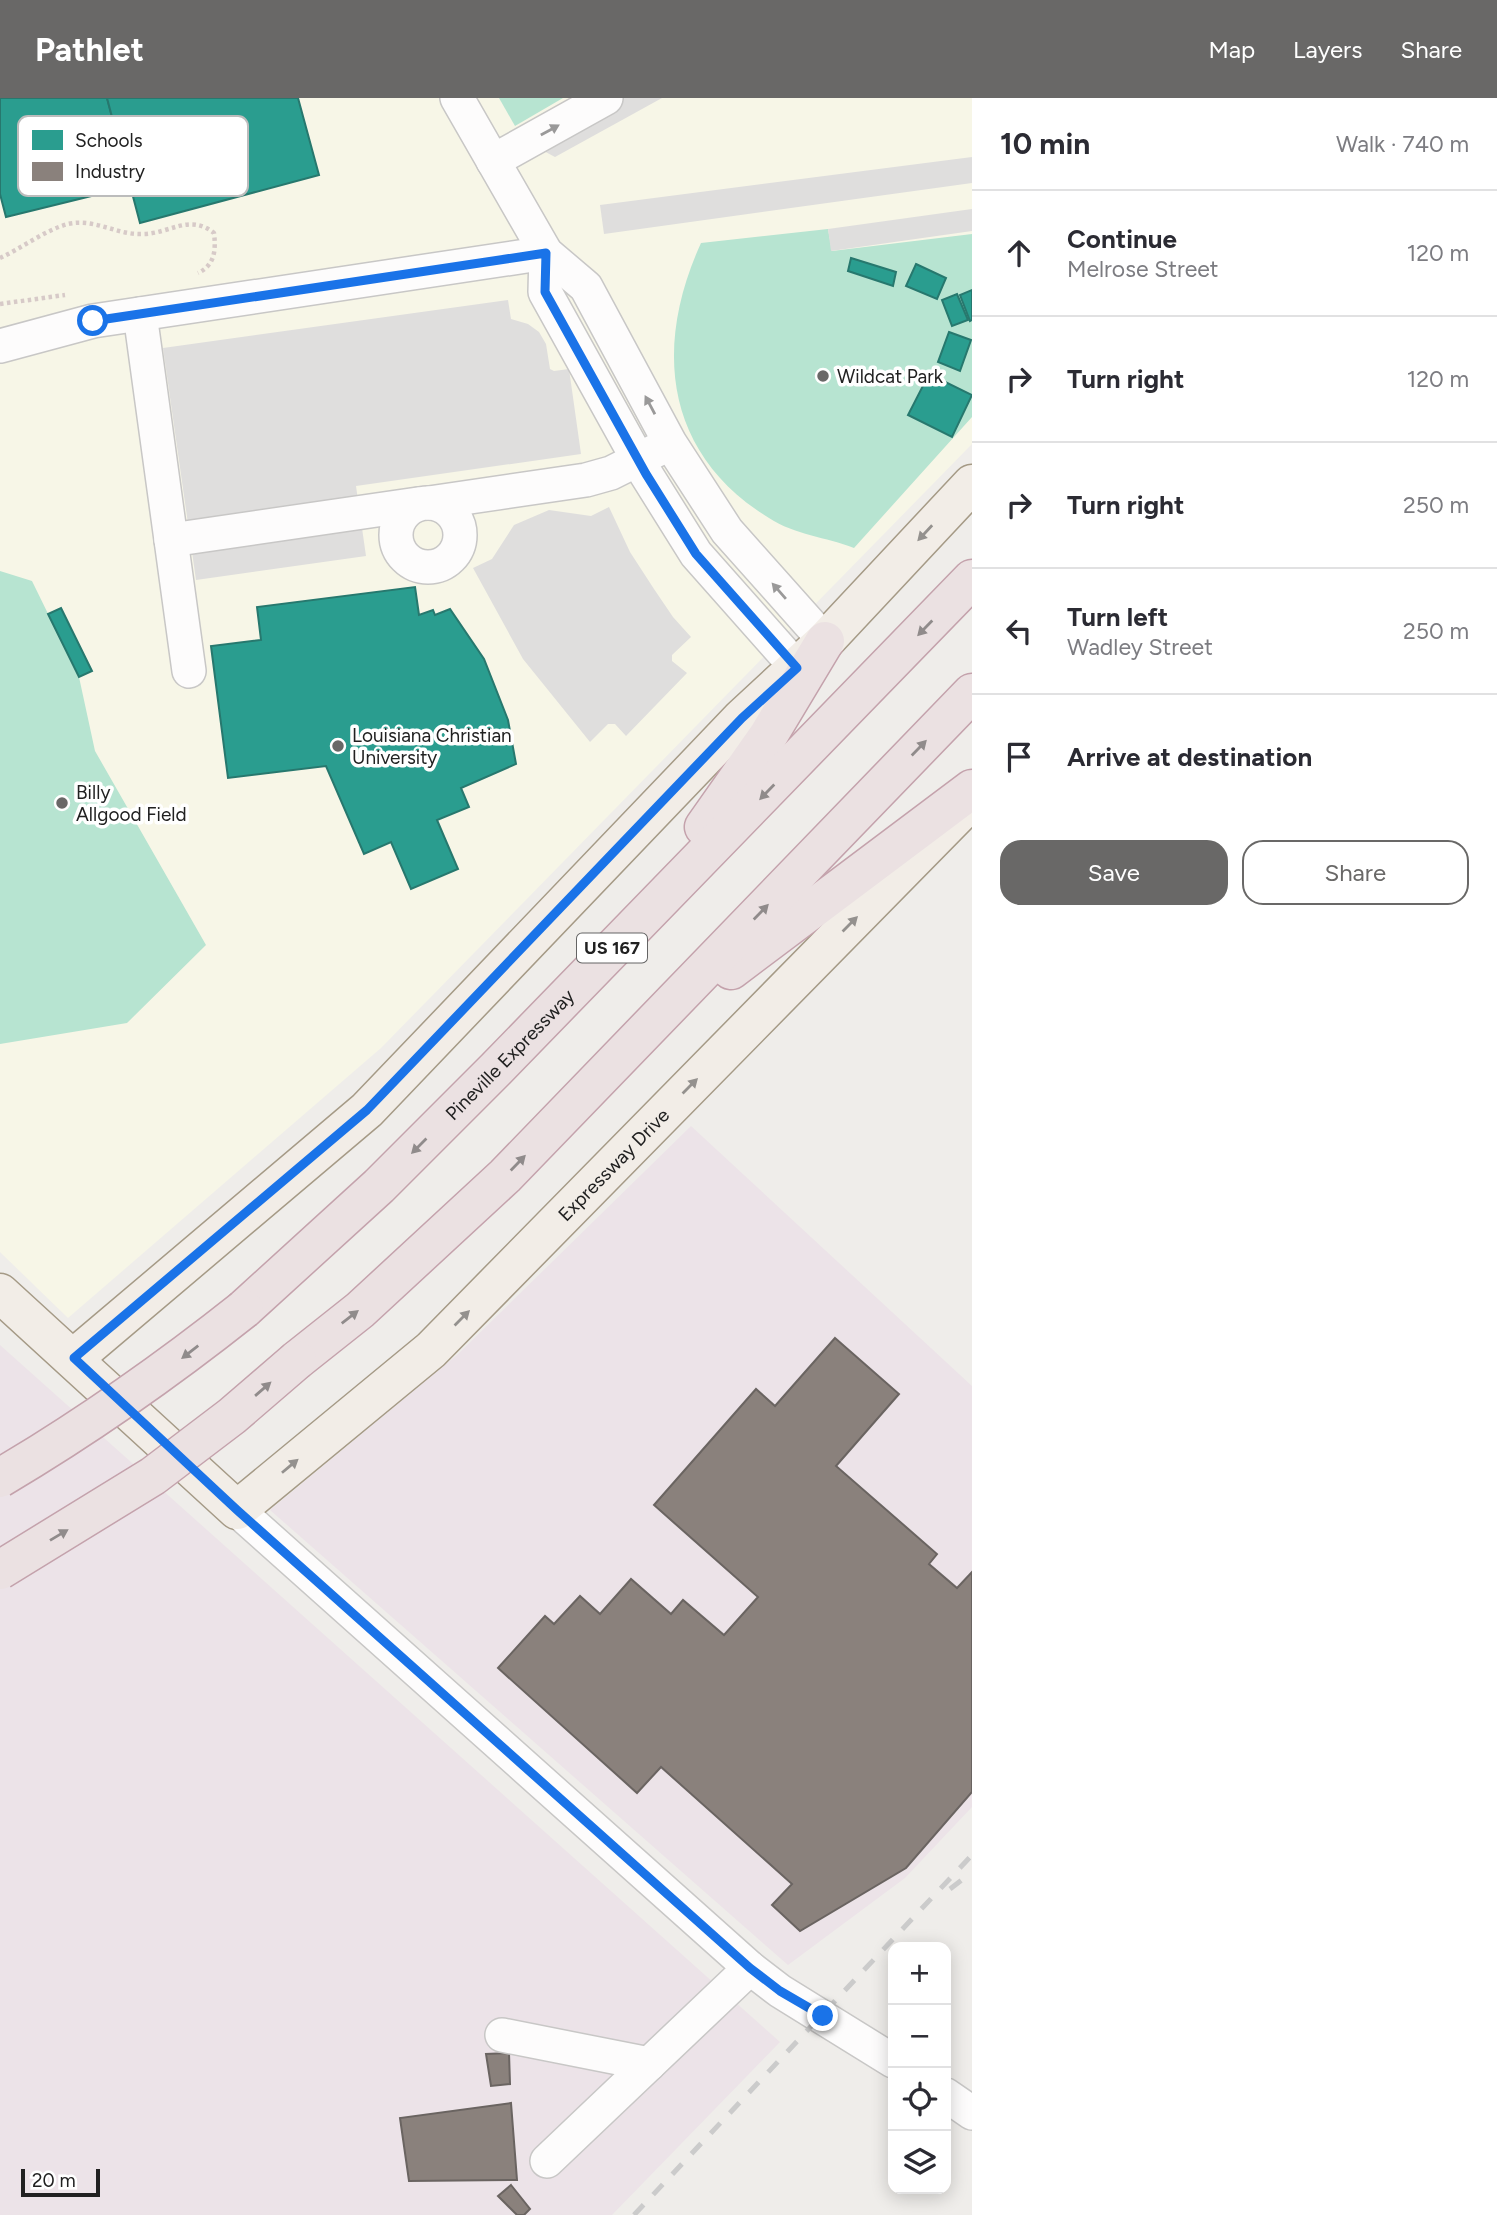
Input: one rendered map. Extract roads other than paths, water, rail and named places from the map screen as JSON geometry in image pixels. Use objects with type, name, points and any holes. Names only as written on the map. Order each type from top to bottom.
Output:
[{"type":"highway","name":"Pineville Expressway","points":[[0,1478],[78,1431],[168,1370],[244,1309],[379,1186],[691,870],[972,579]]},
{"type":"highway","points":[[594,966],[725,801],[825,641]]},
{"type":"highway","points":[[0,1570],[153,1476],[232,1416],[360,1310],[505,1176],[972,693]]},
{"type":"highway","points":[[655,1023],[897,848],[972,789]]},
{"type":"main road","points":[[74,1358],[367,1110],[742,718],[825,641],[972,484]]},
{"type":"main road","name":"Expressway Drive","points":[[237,1510],[431,1350],[972,800]]},
{"type":"main road","points":[[0,1293],[237,1510]]},
{"type":"street","points":[[457,98],[546,253],[586,287],[670,443],[727,531],[825,641]]},
{"type":"street","points":[[494,161],[606,98]]},
{"type":"street","points":[[0,346],[93,321],[546,253]]},
{"type":"street","points":[[546,253],[545,292],[638,459],[696,554],[797,668]]},
{"type":"street","points":[[140,314],[189,671]]},
{"type":"street","points":[[171,540],[586,480],[611,473],[670,443]]},
{"type":"street","points":[[237,1510],[750,1968],[780,1991],[888,2058]]},
{"type":"street","points":[[547,2161],[750,1968]]},
{"type":"street","points":[[502,2035],[649,2064]]},
{"type":"street","points":[[951,2098],[972,2113]]},
{"type":"railway","points":[[634,2215],[972,1855]]},
{"type":"railway","points":[[950,1889],[972,1872]]},
{"type":"place","name":"Wildcat Park","points":[[823,376]]},
{"type":"place","name":"Louisiana Christian University","points":[[338,746]]},
{"type":"place","name":"Billy Allgood Field","points":[[62,803]]}]
